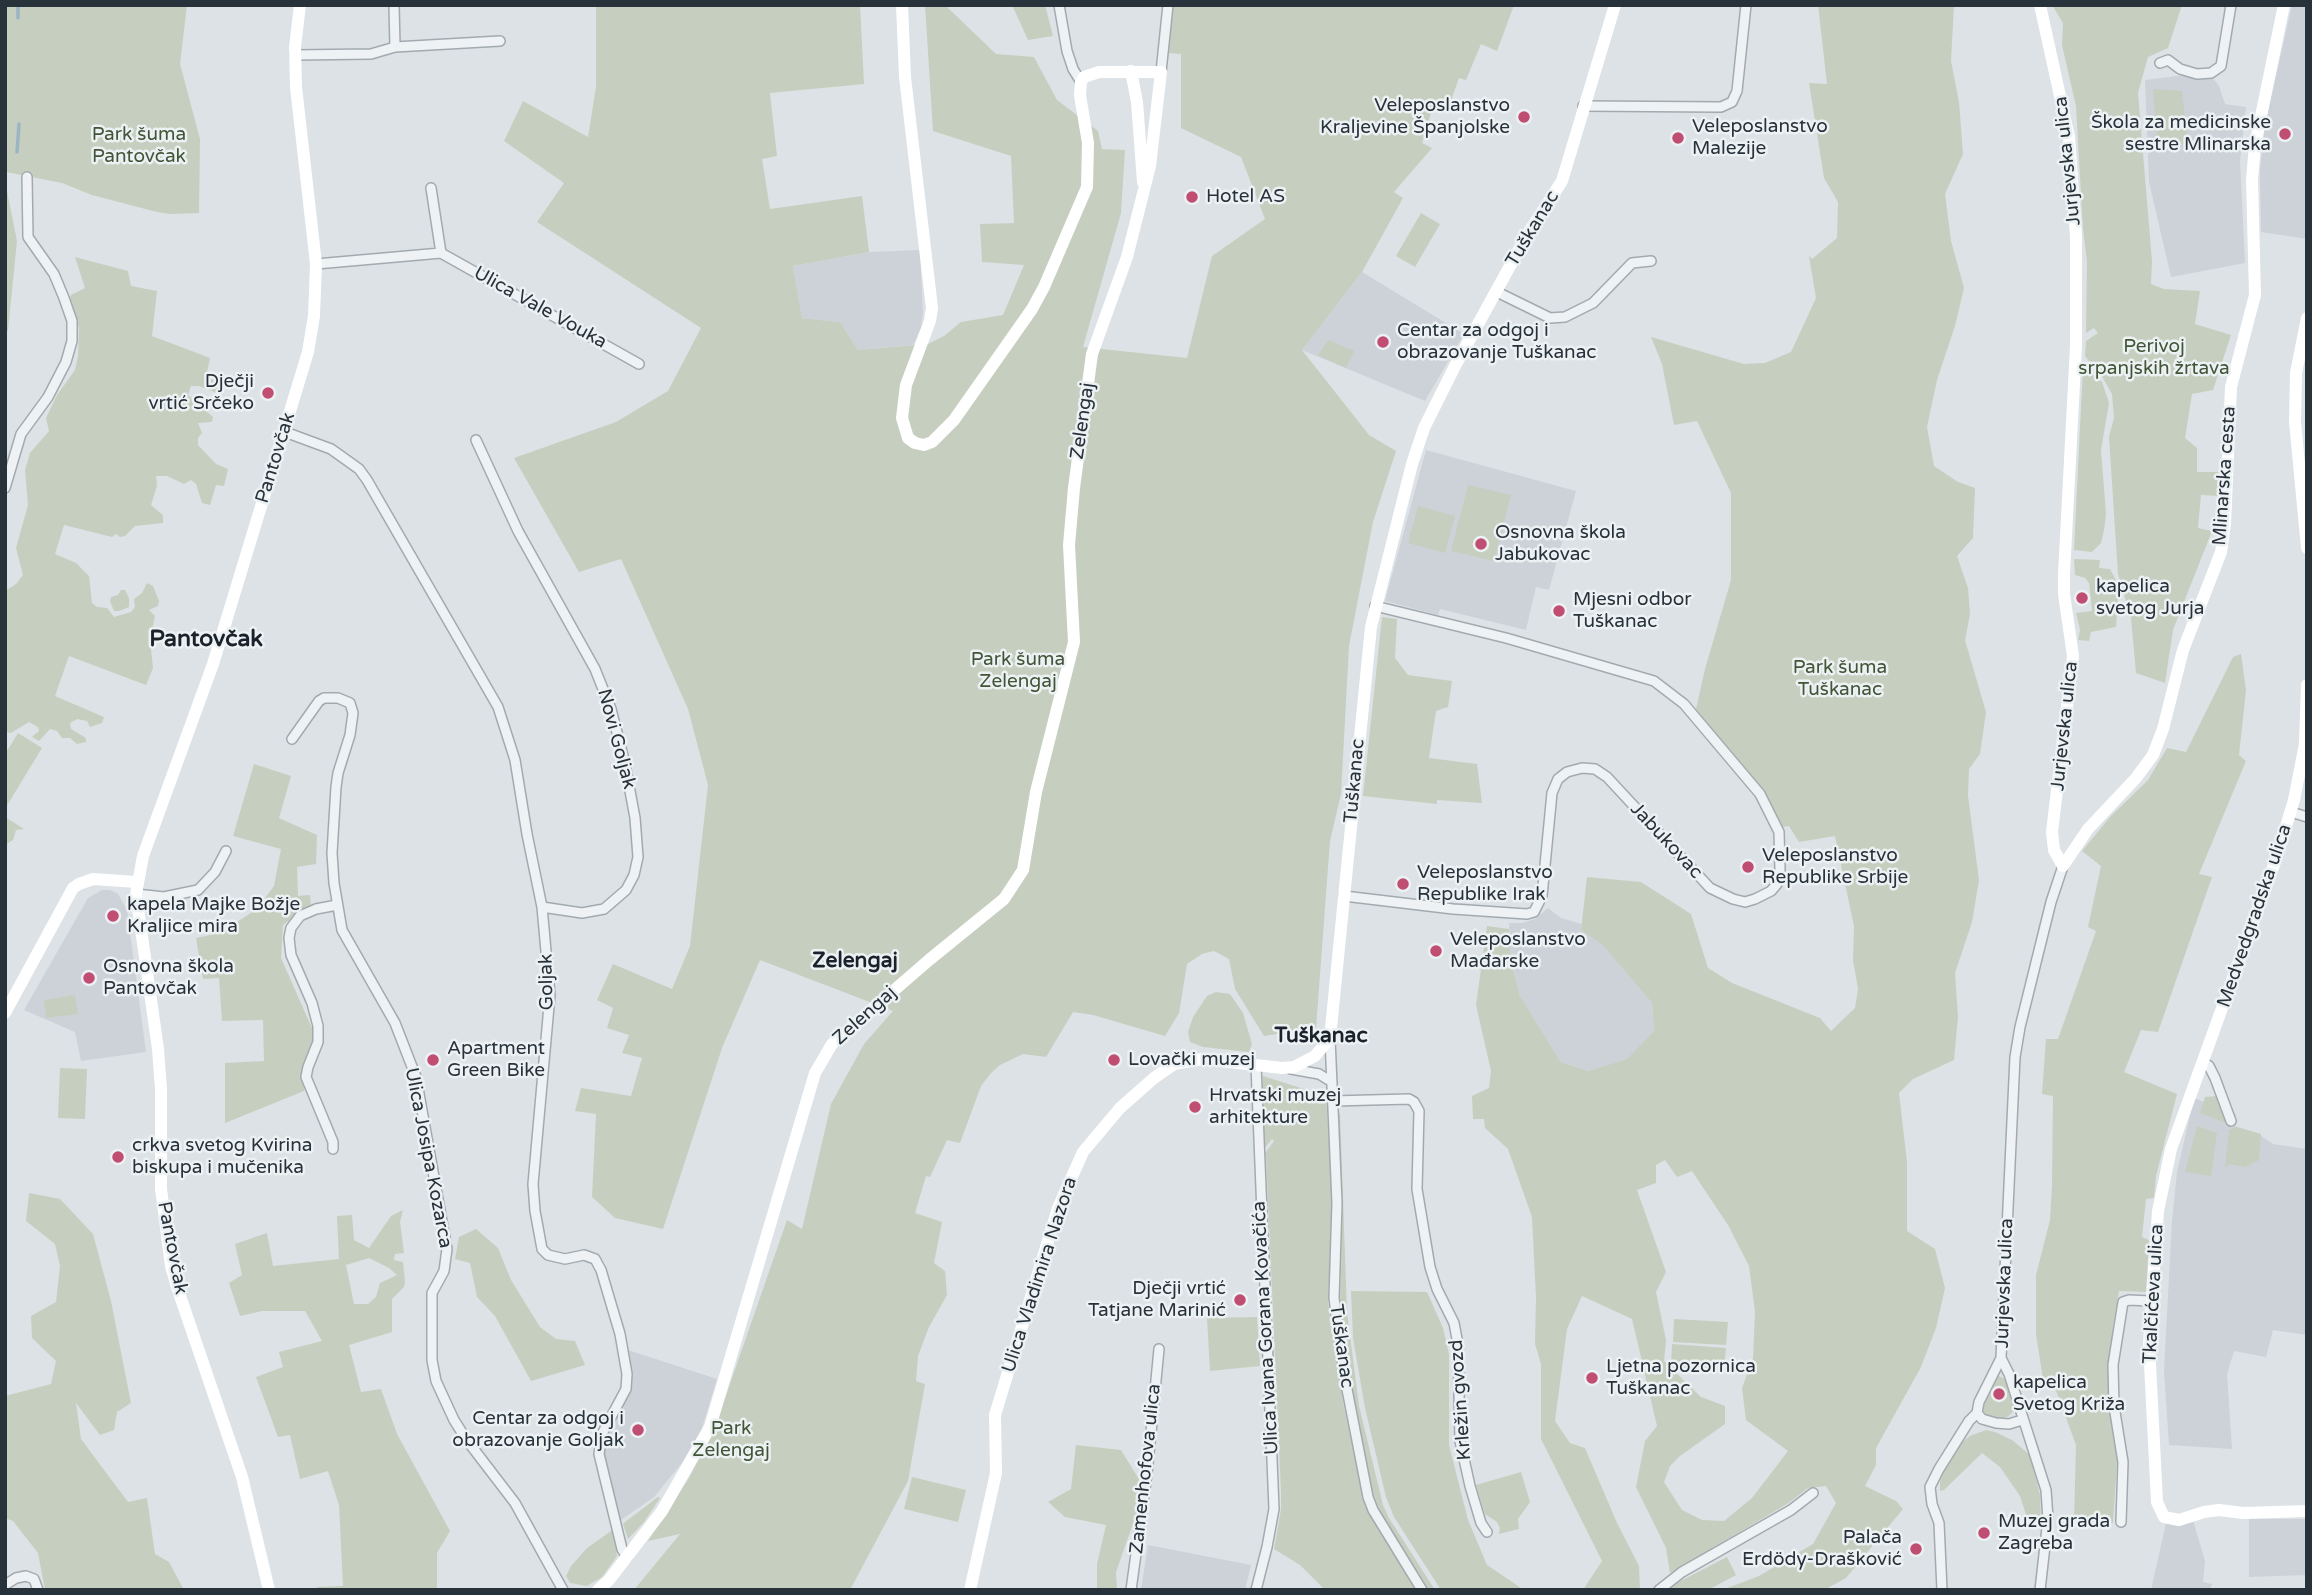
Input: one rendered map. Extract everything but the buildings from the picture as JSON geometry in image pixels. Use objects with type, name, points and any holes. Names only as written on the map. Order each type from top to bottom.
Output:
[{"type":"street","name":"Pantovčak","points":[[269,1590],[242,1476],[171,1266],[161,1189],[161,1089],[158,1049],[136,888],[143,856],[213,664],[308,352],[315,309],[316,264],[296,87],[295,55],[300,5]]},
{"type":"street","points":[[394,5],[395,47]]},
{"type":"street","points":[[902,5],[905,77],[932,308],[930,321],[906,385],[902,418],[908,439],[923,445],[932,442],[954,420],[1032,309],[1087,187],[1088,143],[1080,95],[1081,82],[1067,51],[1059,5]]},
{"type":"street","points":[[1081,82],[1089,74],[1099,72],[1161,72],[1168,5]]},
{"type":"street","name":"Tuškanac","points":[[1422,1590],[1373,1510],[1343,1374],[1334,1298],[1338,1224],[1330,1038],[1369,639],[1412,464],[1424,428],[1527,235],[1562,181],[1615,5]]},
{"type":"street","points":[[1583,106],[1721,107],[1732,102],[1737,91],[1746,5]]},
{"type":"street","name":"Jurjevska ulica","points":[[2001,1358],[2015,1057],[2020,1027],[2063,866],[2054,850],[2052,839],[2073,656],[2064,594],[2064,574],[2076,346],[2076,236],[2069,137],[2040,5]]},
{"type":"street","points":[[2160,62],[2168,60],[2180,69],[2197,74],[2211,73],[2221,66],[2231,5]]},
{"type":"street","name":"Mlinarska cesta","points":[[2063,866],[2088,829],[2136,778],[2153,755],[2163,729],[2183,650],[2221,552],[2225,524],[2231,387],[2255,295],[2252,180],[2255,145],[2284,5]]},
{"type":"street","points":[[295,55],[371,54],[395,47],[500,41]]},
{"type":"street","points":[[1131,71],[1137,102],[1144,189]]},
{"type":"street","name":"Zelengaj","points":[[598,1590],[662,1511],[710,1427],[815,1073],[832,1044],[1004,899],[1023,870],[1037,792],[1074,642],[1069,545],[1092,355],[1127,257],[1150,166],[1161,72]]},
{"type":"street","points":[[5,488],[21,434],[48,397],[66,362],[72,341],[72,321],[54,274],[28,237],[27,177]]},
{"type":"street","points":[[316,264],[440,253],[431,188]]},
{"type":"street","name":"Ulica Vale Vouka","points":[[440,253],[639,364]]},
{"type":"street","points":[[1497,292],[1550,318],[1566,317],[1593,303],[1632,263],[1651,261]]},
{"type":"street","points":[[2307,318],[2297,373],[2295,422],[2307,548]]},
{"type":"street","name":"Goljak","points":[[285,432],[331,449],[359,469],[402,538],[498,707],[515,761],[542,907],[550,995],[533,1184],[535,1211],[542,1249],[548,1255],[565,1259],[584,1255],[596,1259],[620,1334],[625,1358],[626,1389],[602,1434],[599,1454],[622,1549],[627,1557]]},
{"type":"street","name":"Novi Goljak","points":[[475,440],[518,531],[596,669],[611,709],[635,818],[638,857],[634,875],[626,890],[604,909],[582,912],[542,907]]},
{"type":"street","name":"Jabukovac","points":[[1344,896],[1453,909],[1527,914],[1534,912],[1542,896],[1552,793],[1558,779],[1567,772],[1582,768],[1595,769],[1607,777],[1710,888],[1733,899],[1745,902],[1755,900],[1771,891],[1777,884],[1780,869],[1779,832],[1759,793],[1684,704],[1654,681],[1506,638],[1375,606]]},
{"type":"street","name":"Medvedgradska ulica","points":[[2183,1115],[2291,812],[2304,757],[2307,685]]},
{"type":"street","name":"Ulica Josipa Kozarca","points":[[292,739],[319,701],[324,698],[338,698],[350,703],[353,713],[350,735],[336,787],[332,853],[337,905],[346,938],[395,1023],[416,1077],[447,1249],[444,1271],[432,1293],[432,1360],[436,1381],[454,1420],[515,1503],[563,1590]]},
{"type":"street","points":[[2291,812],[2307,817]]},
{"type":"street","points":[[5,1013],[73,888],[86,881],[99,879],[164,897],[198,890],[215,872],[226,851]]},
{"type":"street","points":[[334,1149],[306,1077],[319,1033],[316,1015],[289,948],[291,928],[300,916],[316,909],[337,905]]},
{"type":"street","name":"Ulica Vladimira Nazora","points":[[1282,1068],[1306,1062],[1324,1048],[1330,1038]]},
{"type":"street","name":"Ulica Vladimira Nazora","points":[[970,1590],[996,1473],[995,1415],[1058,1208],[1083,1152],[1119,1108],[1174,1064],[1203,1059],[1256,1065],[1319,1074],[1332,1082]]},
{"type":"street","points":[[2203,1062],[2209,1066],[2215,1078],[2231,1121]]},
{"type":"street","name":"Ulica Ivana Gorana Kovačića","points":[[1256,1065],[1274,1509],[1256,1590]]},
{"type":"street","name":"Krležin gvozd","points":[[1333,1101],[1409,1099],[1419,1111],[1417,1189],[1430,1267],[1437,1289],[1454,1323],[1458,1344],[1460,1441],[1470,1486],[1481,1523],[1487,1532]]},
{"type":"street","name":"Tkalčićeva ulica","points":[[2183,1115],[2171,1149],[2158,1211],[2150,1301],[2149,1350],[2157,1502],[2164,1517],[2179,1520],[2219,1510],[2244,1513],[2307,1511]]},
{"type":"street","points":[[2121,1522],[2123,1471],[2114,1406],[2113,1365],[2123,1302],[2150,1301]]},
{"type":"street","name":"Zamenhofova ulica","points":[[1131,1590],[1147,1474],[1159,1349]]},
{"type":"street","points":[[1942,1590],[1939,1523],[1930,1493],[1932,1480],[1969,1421],[1977,1413],[1979,1402],[2001,1358]]},
{"type":"street","points":[[2001,1358],[2009,1374],[2042,1474],[2047,1499],[2040,1590]]},
{"type":"street","points":[[1977,1413],[1982,1419],[1996,1423],[2009,1424],[2022,1420]]},
{"type":"street","points":[[1659,1590],[1682,1572],[1791,1510],[1813,1493]]},
{"type":"street","points":[[5,1585],[16,1578],[26,1576],[34,1579],[38,1590]]},
{"type":"shaded area","name":"Škola za medicinske sestre Mlinarska","points":[[2292,5],[2307,5],[2307,239],[2261,232],[2260,170],[2265,125]]},
{"type":"shaded area","points":[[2208,72],[2219,86],[2225,104],[2246,107],[2240,161],[2245,263],[2171,277],[2149,182],[2145,80]]},
{"type":"shaded area","points":[[920,250],[923,313],[921,328],[913,345],[858,350],[840,322],[802,318],[793,266],[869,252]]},
{"type":"shaded area","name":"Centar za odgoj i obrazovanje Tuškanac","points":[[1362,272],[1464,334],[1425,401],[1302,350]]},
{"type":"shaded area","name":"Osnovna škola Jabukovac","points":[[1426,450],[1576,491],[1549,590],[1536,587],[1526,630],[1440,609],[1438,615],[1385,601]]},
{"type":"shaded area","name":"Osnovna škola Pantovčak","points":[[102,890],[118,894],[127,910],[146,1052],[81,1061],[75,1032],[24,1010],[88,898]]},
{"type":"shaded area","points":[[1548,908],[1561,918],[1582,924],[1581,930],[1603,944],[1652,1003],[1654,1031],[1628,1059],[1588,1071],[1561,1062],[1520,996],[1511,962],[1509,923],[1535,919]]},
{"type":"shaded area","points":[[2194,1098],[2236,1114],[2231,1125],[2257,1133],[2273,1144],[2307,1149],[2307,1335],[2273,1330],[2266,1357],[2234,1351],[2227,1374],[2232,1449],[2169,1445],[2164,1370],[2172,1221],[2177,1172]]},
{"type":"shaded area","points":[[628,1350],[717,1379],[701,1431],[681,1464],[654,1497],[621,1520],[602,1454],[603,1441],[622,1408],[630,1386]]},
{"type":"shaded area","points":[[2249,1519],[2307,1519],[2307,1575],[2249,1577]]},
{"type":"shaded area","points":[[2193,1520],[2205,1561],[2203,1582],[2212,1584],[2210,1590],[2151,1590],[2166,1523]]},
{"type":"shaded area","points":[[1148,1545],[1251,1565],[1245,1590],[1141,1590]]},
{"type":"green space","name":"Park šuma Pantovčak","points":[[5,5],[187,5],[180,64],[200,139],[199,213],[157,212],[92,195],[62,183],[6,172],[17,241],[8,330],[5,336]]},
{"type":"green space","name":"Park šuma Zelengaj","points":[[596,5],[860,5],[864,84],[770,93],[777,156],[762,159],[770,209],[862,196],[869,252],[793,266],[802,318],[840,322],[858,350],[928,344],[944,336],[961,322],[1003,315],[1024,265],[982,262],[980,224],[1014,223],[1011,156],[933,131],[925,5],[947,7],[996,54],[1034,57],[1057,100],[1098,131],[1102,149],[1125,150],[1121,213],[1083,347],[1187,358],[1212,256],[1265,219],[1241,157],[1181,128],[1181,54],[1169,53],[1171,5],[1514,5],[1497,51],[1481,44],[1466,80],[1459,78],[1448,109],[1434,103],[1422,143],[1432,148],[1394,192],[1403,198],[1362,272],[1302,350],[1369,435],[1396,451],[1373,522],[1349,646],[1341,794],[1330,841],[1316,1028],[1264,1036],[1235,989],[1229,959],[1214,951],[1202,954],[1187,964],[1179,1013],[1165,1036],[1093,1015],[1073,1012],[1046,1057],[1023,1054],[1000,1065],[991,1073],[981,1086],[960,1143],[947,1140],[930,1177],[926,1176],[915,1213],[942,1222],[934,1263],[945,1271],[947,1295],[929,1327],[918,1356],[916,1381],[925,1384],[908,1481],[850,1590],[634,1590],[680,1534],[648,1541],[689,1478],[715,1427],[787,1220],[802,1229],[831,1104],[864,1044],[893,1011],[760,960],[722,1048],[663,1229],[615,1218],[592,1197],[596,1114],[575,1111],[581,1088],[631,1096],[642,1058],[622,1053],[629,1035],[607,1028],[613,1008],[597,1000],[613,964],[672,989],[690,946],[708,785],[688,709],[621,559],[579,572],[514,458],[616,422],[668,391],[701,328],[537,222],[564,183],[504,141],[523,101],[588,137],[596,87]]},
{"type":"green space","points":[[1012,5],[1045,5],[1053,36],[1028,40]]},
{"type":"green space","name":"Park šuma Tuškanac","points":[[1818,5],[1954,5],[1951,61],[1959,102],[1963,154],[1945,194],[1951,241],[1964,288],[1937,380],[1927,427],[1934,466],[1958,482],[1975,488],[1973,538],[1957,556],[1968,588],[1970,614],[1965,640],[1986,712],[1980,754],[1969,769],[1968,796],[1979,880],[1972,922],[1955,973],[1958,1017],[1954,1060],[1913,1079],[1899,1093],[1907,1162],[1907,1231],[1935,1249],[1945,1288],[1936,1328],[1921,1367],[1876,1448],[1876,1465],[1865,1486],[1896,1501],[1903,1509],[1846,1578],[1824,1590],[1722,1590],[1759,1576],[1813,1544],[1836,1503],[1826,1486],[1808,1488],[1787,1504],[1670,1573],[1666,1548],[1636,1487],[1645,1441],[1657,1426],[1632,1319],[1582,1296],[1567,1329],[1555,1421],[1570,1443],[1585,1448],[1617,1523],[1639,1566],[1640,1590],[1583,1590],[1602,1561],[1541,1439],[1541,1364],[1535,1344],[1536,1297],[1532,1217],[1508,1149],[1485,1128],[1484,1119],[1473,1119],[1472,1096],[1489,1088],[1491,1071],[1476,1005],[1487,926],[1509,929],[1511,962],[1520,996],[1561,1062],[1588,1071],[1627,1059],[1654,1031],[1652,1003],[1603,945],[1581,930],[1587,877],[1641,882],[1691,914],[1708,968],[1732,983],[1820,1018],[1831,1031],[1855,1008],[1858,989],[1853,960],[1854,926],[1835,836],[1799,842],[1789,826],[1783,827],[1767,796],[1699,718],[1696,709],[1731,580],[1731,493],[1697,421],[1674,425],[1662,364],[1651,337],[1744,364],[1765,363],[1791,352],[1816,298],[1809,256],[1812,259],[1837,238],[1838,202],[1824,178],[1809,83],[1827,84]],"holes":[[[1665,1160],[1677,1177],[1692,1171],[1728,1225],[1749,1266],[1755,1312],[1753,1358],[1742,1388],[1746,1420],[1788,1451],[1752,1498],[1724,1521],[1702,1520],[1682,1510],[1664,1482],[1670,1466],[1680,1456],[1725,1424],[1725,1406],[1701,1397],[1671,1368],[1724,1370],[1726,1348],[1672,1344],[1671,1367],[1664,1361],[1666,1340],[1656,1292],[1666,1272],[1637,1190],[1656,1183],[1656,1165]]]},
{"type":"green space","name":"Perivoj srpanjskih žrtava","points":[[2052,5],[2182,5],[2168,48],[2148,57],[2138,93],[2152,261],[2151,284],[2164,289],[2200,291],[2195,324],[2231,335],[2213,390],[2192,394],[2185,438],[2197,448],[2197,472],[2219,472],[2219,496],[2201,495],[2198,528],[2212,531],[2173,630],[2165,683],[2136,673],[2131,618],[2118,574],[2109,437],[2114,418],[2112,394],[2099,371],[2085,356],[2086,341],[2098,333],[2094,328],[2086,333],[2087,262],[2076,106],[2062,45],[2063,23]]},
{"type":"green space","points":[[2153,89],[2182,91],[2188,145],[2157,140]]},
{"type":"green space","points":[[1421,213],[1440,224],[1415,267],[1396,256]]},
{"type":"green space","points":[[75,257],[128,271],[131,286],[157,291],[152,336],[210,358],[206,377],[225,385],[222,395],[199,386],[191,386],[188,395],[213,417],[212,422],[198,423],[202,433],[198,438],[198,445],[216,464],[228,469],[224,486],[216,485],[210,505],[202,503],[196,484],[191,480],[184,484],[167,476],[156,476],[157,486],[151,505],[163,515],[163,523],[135,526],[125,536],[116,534],[112,537],[64,525],[55,554],[76,563],[89,576],[92,603],[97,607],[107,608],[114,617],[131,612],[135,607],[134,599],[142,593],[147,583],[153,586],[159,601],[158,606],[149,610],[155,616],[150,639],[153,668],[146,685],[69,656],[55,696],[104,717],[102,723],[90,727],[87,721],[77,719],[70,723],[71,729],[86,738],[86,742],[77,744],[50,729],[39,741],[32,737],[39,731],[38,727],[29,722],[11,733],[5,732],[5,591],[23,575],[16,548],[28,505],[25,470],[30,453],[49,431],[46,418],[57,395],[75,370],[78,356],[79,328],[70,298],[85,288]]},
{"type":"green space","points":[[1328,340],[1354,351],[1346,368],[1318,355]]},
{"type":"green space","points":[[2083,367],[2102,382],[2109,403],[2101,450],[2106,514],[2101,543],[2092,552],[2074,550]]},
{"type":"green space","points":[[1468,485],[1511,495],[1494,561],[1451,551]]},
{"type":"green space","points":[[1418,506],[1455,516],[1445,553],[1408,543]]},
{"type":"green space","points":[[2074,559],[2100,560],[2099,568],[2110,569],[2119,586],[2116,627],[2091,632],[2089,641],[2078,640],[2080,630],[2076,613],[2092,611],[2089,583],[2085,578],[2075,575]]},
{"type":"green space","points":[[121,590],[125,590],[129,598],[129,607],[114,611],[111,597],[118,595]]},
{"type":"green space","points":[[1382,617],[1397,619],[1395,658],[1408,675],[1452,681],[1448,707],[1436,711],[1429,758],[1477,764],[1482,803],[1437,800],[1437,804],[1363,796]]},
{"type":"green space","points":[[2241,654],[2246,690],[2239,755],[2246,761],[2199,874],[2212,877],[2158,1032],[2141,1030],[2124,1072],[2177,1094],[2156,1176],[2154,1198],[2146,1199],[2142,1237],[2149,1240],[2146,1292],[2119,1291],[2113,1326],[2109,1400],[2118,1447],[2113,1523],[2074,1521],[2076,1445],[2054,1385],[2043,1379],[2036,1334],[2036,1275],[2050,1220],[2052,1186],[2053,1096],[2042,1094],[2046,1039],[2058,1039],[2096,931],[2088,927],[2101,866],[2082,851],[2111,816],[2148,780],[2167,748],[2186,752],[2233,657]]},
{"type":"green space","points":[[18,733],[42,748],[6,807],[5,754]]},
{"type":"green space","points":[[254,764],[291,776],[279,818],[317,835],[316,864],[297,867],[298,896],[310,895],[311,905],[283,925],[281,958],[315,1035],[304,1091],[225,1123],[225,1063],[264,1061],[263,1020],[222,1021],[219,978],[203,979],[196,938],[220,933],[257,909],[274,886],[281,849],[233,836]]},
{"type":"green space","points":[[5,817],[24,829],[16,830],[13,840],[5,845]]},
{"type":"green space","points":[[1216,992],[1230,994],[1243,1013],[1252,1044],[1249,1052],[1203,1047],[1190,1042],[1188,1032],[1193,1017],[1207,996]]},
{"type":"green space","points":[[75,995],[78,1014],[46,1018],[44,1000]]},
{"type":"green space","points":[[60,1068],[87,1069],[85,1119],[58,1118]]},
{"type":"green space","points":[[1263,1076],[1326,1096],[1332,1194],[1328,1302],[1343,1402],[1365,1506],[1415,1590],[1325,1590],[1300,1565],[1274,1549],[1281,1493],[1266,1156],[1263,1156],[1274,1141],[1272,1139],[1263,1150]]},
{"type":"green space","points":[[2217,1096],[2227,1123],[2200,1113],[2205,1097]]},
{"type":"green space","points":[[1338,1113],[1347,1312],[1359,1406],[1383,1505],[1435,1590],[1429,1590],[1381,1514],[1373,1493],[1363,1447],[1347,1365],[1340,1307],[1342,1232]]},
{"type":"green space","points":[[2197,1126],[2217,1133],[2211,1176],[2185,1172]]},
{"type":"green space","points":[[2236,1127],[2261,1134],[2259,1160],[2245,1167],[2230,1164],[2225,1167],[2229,1130]]},
{"type":"green space","points":[[29,1193],[60,1199],[93,1234],[111,1301],[131,1403],[117,1412],[114,1430],[100,1435],[76,1403],[81,1439],[128,1502],[147,1498],[155,1554],[169,1562],[184,1590],[45,1590],[38,1553],[13,1521],[5,1518],[5,1396],[51,1384],[56,1361],[32,1338],[31,1316],[56,1302],[60,1266],[55,1244],[26,1221]]},
{"type":"green space","points":[[403,1210],[400,1222],[404,1253],[395,1254],[394,1260],[403,1262],[405,1282],[404,1287],[392,1299],[392,1332],[349,1345],[361,1392],[381,1389],[397,1434],[450,1531],[437,1553],[437,1590],[317,1590],[317,1587],[343,1586],[339,1505],[328,1471],[300,1479],[290,1435],[278,1437],[256,1377],[283,1367],[279,1352],[322,1341],[305,1311],[262,1311],[240,1316],[229,1283],[242,1275],[235,1244],[267,1233],[273,1266],[339,1259],[337,1216],[352,1215],[354,1240],[369,1248],[391,1216]],"holes":[[[369,1258],[397,1275],[380,1283],[376,1297],[368,1304],[354,1304],[346,1265]]]},
{"type":"green space","points":[[476,1229],[498,1248],[511,1280],[540,1327],[556,1339],[575,1341],[585,1365],[531,1381],[495,1316],[477,1297],[470,1263],[455,1259],[459,1237]]},
{"type":"green space","points":[[1351,1291],[1427,1292],[1443,1328],[1449,1354],[1449,1445],[1468,1520],[1487,1565],[1524,1590],[1441,1590],[1394,1517],[1386,1497],[1365,1408],[1353,1338]]},
{"type":"green space","points":[[1257,1317],[1260,1366],[1210,1371],[1207,1318]]},
{"type":"green space","points":[[1674,1319],[1728,1322],[1726,1345],[1673,1342]]},
{"type":"green space","points":[[1999,1376],[2005,1379],[2015,1410],[2001,1419],[1985,1415],[1983,1409],[1992,1383]]},
{"type":"green space","points":[[1986,1430],[2012,1440],[2030,1455],[2040,1495],[2041,1521],[2028,1521],[2020,1496],[2000,1467],[1982,1453],[1940,1491],[1940,1482],[1948,1460],[1962,1442]]},
{"type":"green space","points":[[1076,1445],[1121,1450],[1140,1481],[1134,1521],[1116,1572],[1117,1590],[1097,1590],[1097,1564],[1106,1525],[1065,1517],[1048,1502],[1071,1489]]},
{"type":"green space","points":[[1521,1472],[1530,1502],[1518,1519],[1519,1529],[1499,1534],[1497,1522],[1485,1514],[1476,1485]]},
{"type":"green space","points":[[912,1477],[966,1490],[958,1522],[904,1509]]},
{"type":"green space","points":[[660,1498],[644,1522],[628,1539],[623,1524]]},
{"type":"green space","points":[[614,1529],[617,1556],[602,1577],[587,1586],[570,1583],[566,1576],[571,1566],[587,1548]]},
{"type":"green space","points":[[1727,1557],[1736,1575],[1708,1590],[1673,1590],[1671,1586]]},
{"type":"waterway","points":[[18,5],[18,18]]},
{"type":"waterway","points":[[17,152],[19,124]]},
{"type":"place","name":"Veleposlanstvo Kraljevine Španjolske","points":[[1524,117]]},
{"type":"place","name":"Škola za medicinske sestre Mlinarska","points":[[2285,134]]},
{"type":"place","name":"Veleposlanstvo Malezije","points":[[1678,138]]},
{"type":"place","name":"Hotel AS","points":[[1192,197]]},
{"type":"place","name":"Centar za odgoj i obrazovanje Tuškanac","points":[[1383,342]]},
{"type":"place","name":"Dječji vrtić Srčeko","points":[[268,393]]},
{"type":"place","name":"Osnovna škola Jabukovac","points":[[1481,544]]},
{"type":"place","name":"kapelica svetog Jurja","points":[[2082,598]]},
{"type":"place","name":"Mjesni odbor Tuškanac","points":[[1559,611]]},
{"type":"place","name":"Veleposlanstvo Republike Srbije","points":[[1748,867]]},
{"type":"place","name":"Veleposlanstvo Republike Irak","points":[[1403,884]]},
{"type":"place","name":"kapela Majke Božje Kraljice mira","points":[[113,916]]},
{"type":"place","name":"Veleposlanstvo Mađarske","points":[[1436,951]]},
{"type":"place","name":"Osnovna škola Pantovčak","points":[[89,978]]},
{"type":"place","name":"Apartment Green Bike","points":[[433,1060]]},
{"type":"place","name":"Lovački muzej","points":[[1114,1060]]},
{"type":"place","name":"Hrvatski muzej arhitekture","points":[[1195,1107]]},
{"type":"place","name":"crkva svetog Kvirina biskupa i mučenika","points":[[118,1157]]},
{"type":"place","name":"Dječji vrtić Tatjane Marinić","points":[[1240,1300]]},
{"type":"place","name":"Ljetna pozornica Tuškanac","points":[[1592,1378]]},
{"type":"place","name":"kapelica Svetog Križa","points":[[1999,1394]]},
{"type":"place","name":"Centar za odgoj i obrazovanje Goljak","points":[[638,1430]]},
{"type":"place","name":"Muzej grada Zagreba","points":[[1984,1533]]},
{"type":"place","name":"Palača Erdödy-Drašković","points":[[1916,1549]]},
{"type":"district","name":"Pantovčak","points":[[206,640]]},
{"type":"district","name":"Zelengaj","points":[[855,961]]},
{"type":"district","name":"Tuškanac","points":[[1321,1036]]},
{"type":"park label","name":"Park Zelengaj","points":[[731,1440]]}]
